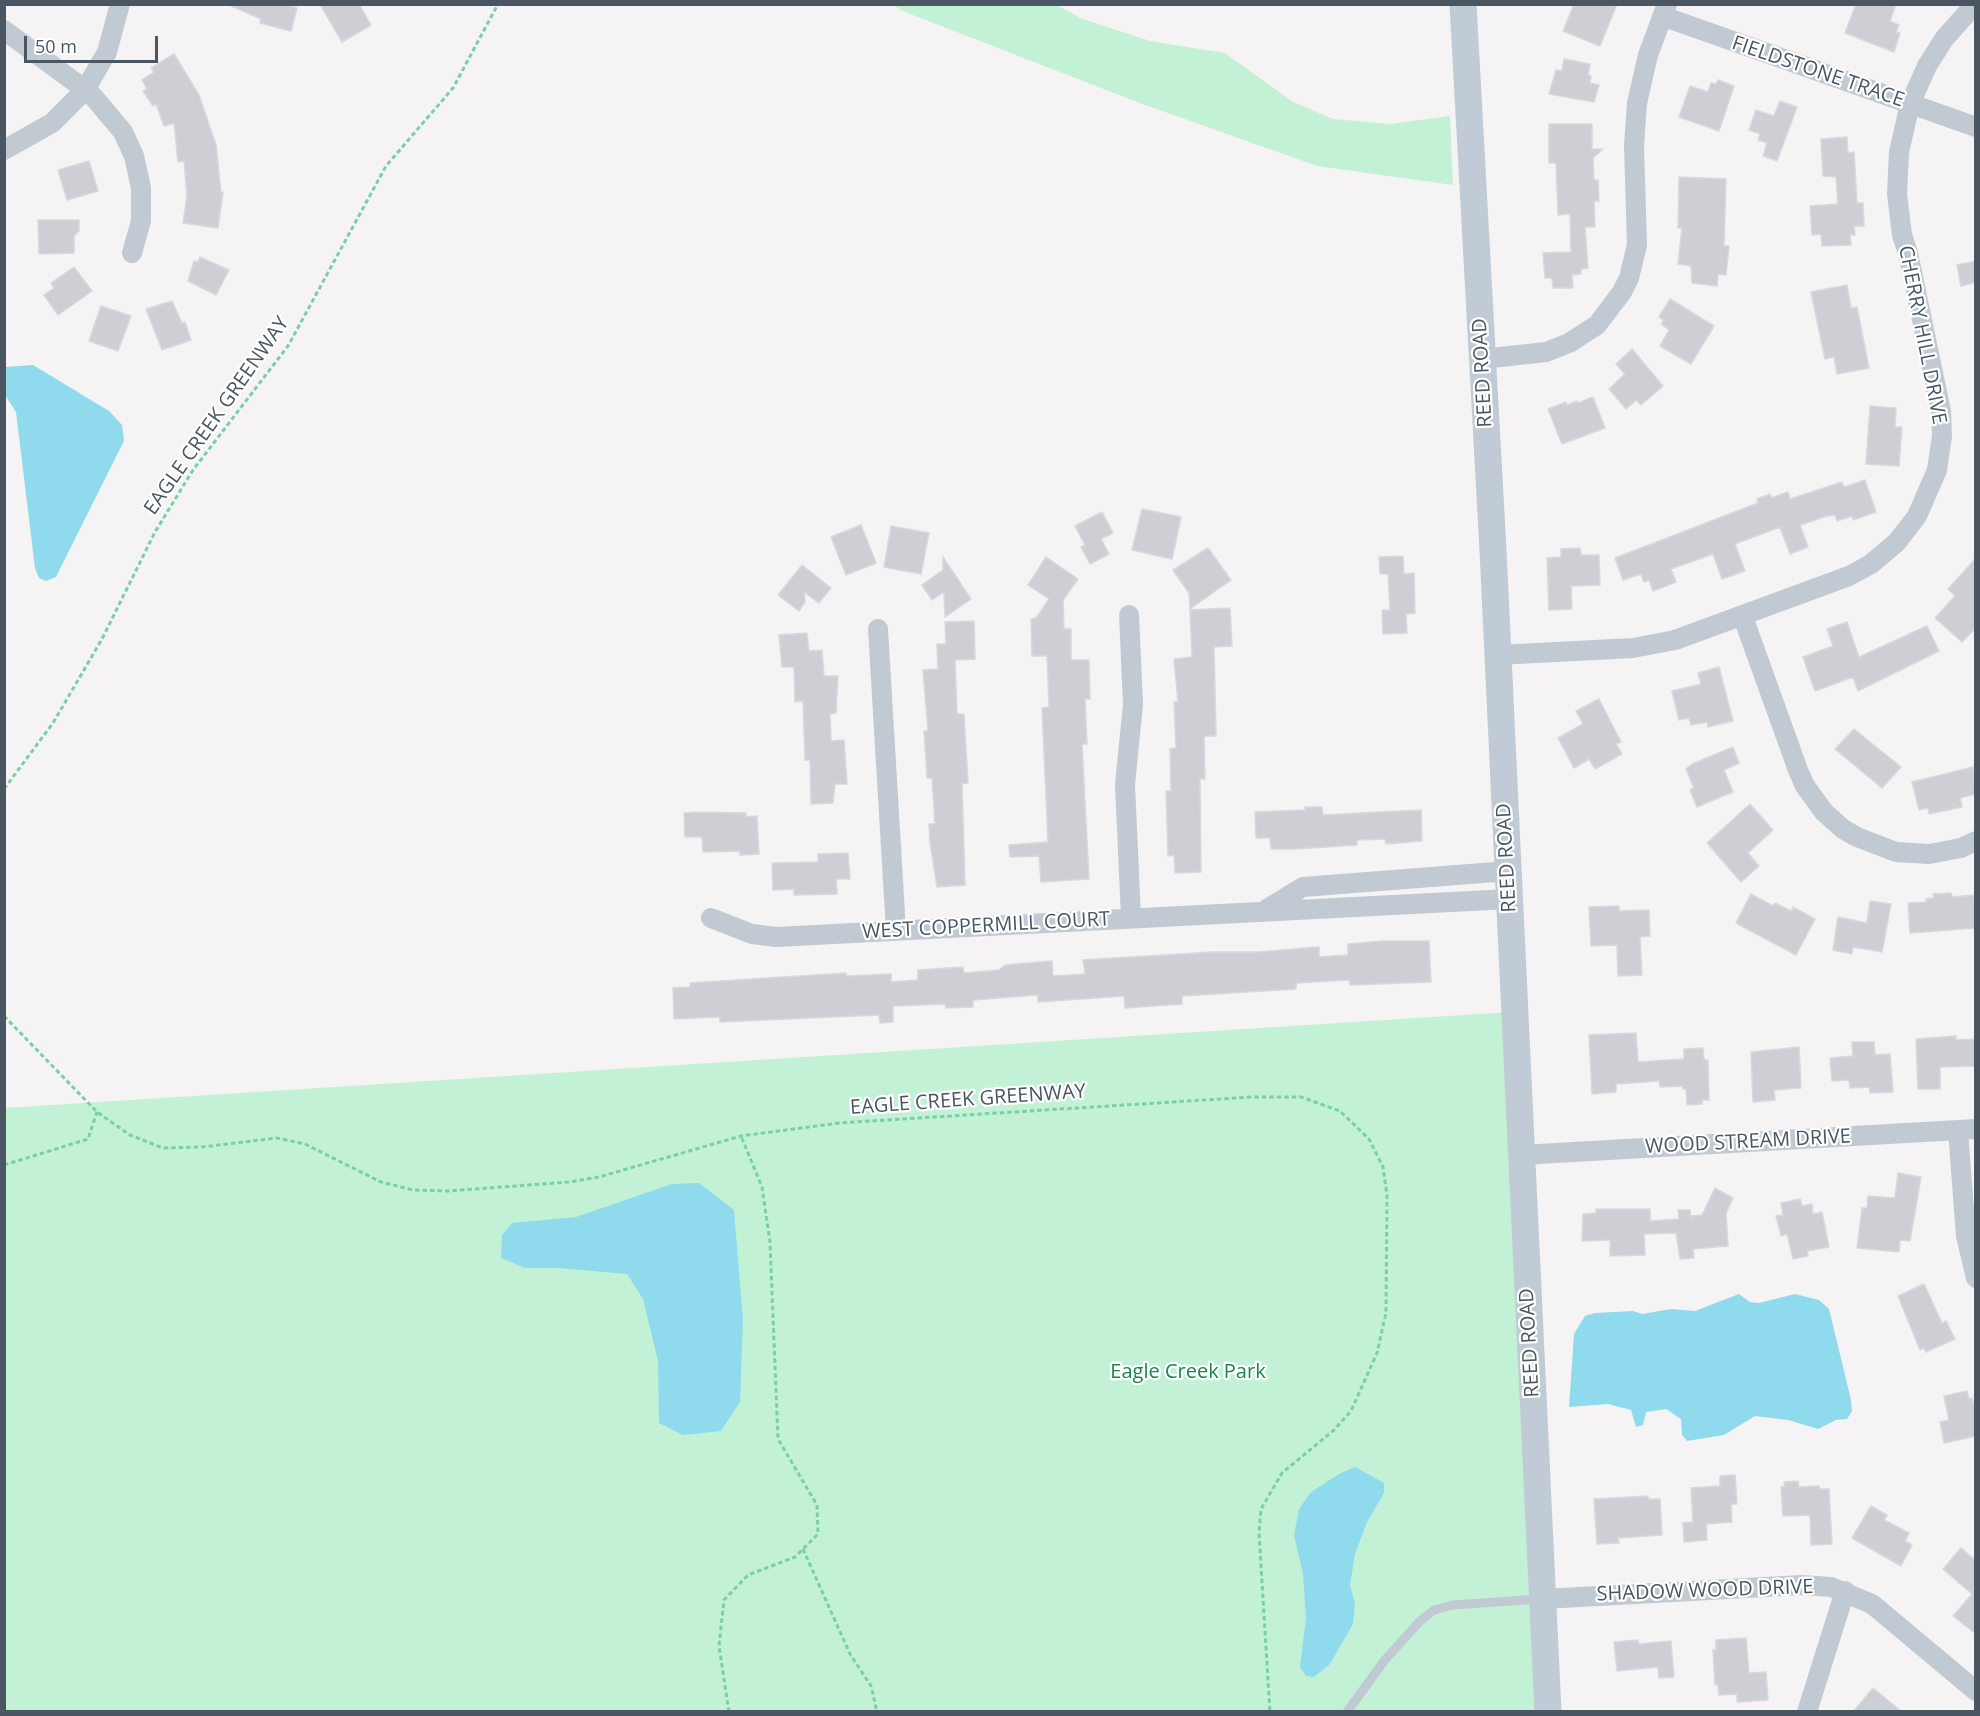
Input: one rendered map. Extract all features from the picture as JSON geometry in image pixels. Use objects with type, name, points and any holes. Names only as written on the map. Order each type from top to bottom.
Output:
[{"type":"main road","name":"REED ROAD","points":[[1463,4],[1498,656],[1548,1712]]},
{"type":"street","points":[[4,150],[52,123],[85,90],[107,52],[120,4]]},
{"type":"street","name":"CHERRY HILL DRIVE","points":[[1498,656],[1633,648],[1675,640],[1743,617],[1849,576],[1871,564],[1897,542],[1917,516],[1937,470],[1942,436],[1941,411],[1908,253],[1902,235],[1897,194],[1899,152],[1910,104],[1932,57],[1952,30],[1976,4]]},
{"type":"street","points":[[1482,359],[1546,352],[1569,343],[1596,325],[1622,292],[1629,278],[1637,245],[1634,146],[1637,103],[1648,55],[1664,10]]},
{"type":"street","name":"FIELDSTONE TRACE","points":[[1664,10],[1976,127]]},
{"type":"street","points":[[4,30],[85,90],[115,119],[128,140],[137,164],[142,205],[140,229],[132,254]]},
{"type":"street","points":[[1129,615],[1133,704],[1125,785],[1131,917]]},
{"type":"street","points":[[1743,617],[1798,770],[1805,786],[1824,813],[1857,837],[1896,852],[1929,854],[1961,848],[1976,841]]},
{"type":"street","points":[[878,629],[896,931]]},
{"type":"street","name":"WEST COPPERMILL COURT","points":[[1264,910],[1303,887],[1508,871]]},
{"type":"street","name":"WEST COPPERMILL COURT","points":[[711,918],[752,934],[776,937],[1509,899]]},
{"type":"street","points":[[1967,1130],[1966,1236],[1976,1278]]},
{"type":"street","name":"WOOD STREAM DRIVE","points":[[1521,1155],[1967,1130]]},
{"type":"street","name":"SHADOW WOOD DRIVE","points":[[1543,1599],[1802,1585],[1845,1591],[1877,1608],[1976,1691]]},
{"type":"street","points":[[1807,1712],[1845,1591]]},
{"type":"lane","points":[[1347,1712],[1384,1661],[1420,1621],[1434,1610],[1452,1605],[1543,1599]]},
{"type":"path","name":"EAGLE CREEK GREENWAY","points":[[4,789],[53,723],[102,639],[155,532],[193,470],[288,346],[386,166],[453,88],[498,4]]},
{"type":"path","name":"EAGLE CREEK GREENWAY","points":[[4,1016],[97,1112],[130,1135],[163,1148],[201,1147],[278,1138],[305,1144],[381,1182],[425,1190],[523,1187],[569,1182],[599,1177],[741,1136],[839,1123],[1271,1097],[1301,1097],[1340,1111],[1369,1139],[1383,1167],[1387,1196],[1386,1313],[1377,1353],[1351,1411],[1334,1430],[1282,1473],[1261,1509],[1259,1533],[1270,1712]]},
{"type":"path","points":[[4,1166],[88,1139],[97,1112]]},
{"type":"path","points":[[729,1712],[719,1646],[724,1600],[748,1575],[795,1557],[818,1534],[817,1505],[778,1439],[770,1242],[762,1187],[741,1136]]},
{"type":"path","points":[[803,1549],[850,1654],[871,1686],[877,1712]]},
{"type":"green space","points":[[893,5],[1057,5],[1080,18],[1150,41],[1225,53],[1293,102],[1333,119],[1390,124],[1450,116],[1453,185],[1317,166],[1140,103],[905,12]]},
{"type":"green space","name":"Eagle Creek Park","points":[[1511,1012],[1544,1711],[5,1712],[5,1108]]},
{"type":"water","points":[[33,365],[109,411],[122,425],[124,441],[56,577],[46,581],[39,578],[35,568],[16,412],[5,395],[5,367]]},
{"type":"water","points":[[699,1183],[734,1210],[743,1320],[740,1402],[721,1431],[683,1435],[659,1423],[658,1361],[643,1299],[627,1274],[559,1268],[525,1268],[501,1258],[502,1235],[512,1223],[576,1217],[672,1184]]},
{"type":"water","points":[[1739,1294],[1750,1302],[1759,1303],[1795,1294],[1819,1300],[1829,1309],[1851,1400],[1852,1411],[1847,1419],[1836,1420],[1818,1429],[1788,1420],[1755,1416],[1724,1435],[1687,1441],[1682,1435],[1681,1419],[1666,1409],[1646,1412],[1643,1425],[1636,1427],[1631,1410],[1608,1404],[1569,1407],[1574,1334],[1585,1316],[1595,1313],[1633,1311],[1642,1314],[1671,1309],[1695,1311]]},
{"type":"water","points":[[1355,1467],[1384,1483],[1384,1493],[1367,1522],[1355,1554],[1350,1585],[1355,1604],[1353,1624],[1330,1664],[1314,1677],[1306,1676],[1300,1667],[1306,1618],[1303,1574],[1294,1535],[1299,1509],[1311,1492],[1339,1474]]},
{"type":"building","points":[[227,4],[284,4],[297,8],[291,31],[260,23],[261,19]]},
{"type":"building","points":[[320,4],[359,4],[371,25],[342,42]]},
{"type":"building","points":[[1574,4],[1617,4],[1600,46],[1563,31]]},
{"type":"building","points":[[1856,4],[1896,4],[1890,21],[1899,25],[1896,32],[1900,33],[1894,52],[1845,33]]},
{"type":"building","points":[[174,54],[199,95],[216,145],[221,192],[223,192],[218,228],[183,223],[187,196],[184,161],[178,162],[174,123],[164,126],[156,104],[153,106],[143,91],[147,89],[142,80],[154,72],[151,68]]},
{"type":"building","points":[[1564,59],[1590,64],[1588,75],[1591,76],[1590,83],[1599,85],[1594,102],[1549,94],[1556,70],[1562,71]]},
{"type":"building","points":[[1718,80],[1734,86],[1719,131],[1679,117],[1690,86],[1708,92],[1711,83],[1716,84]]},
{"type":"building","points":[[1780,101],[1797,107],[1777,161],[1763,156],[1767,143],[1758,140],[1760,134],[1749,130],[1756,110],[1774,116]]},
{"type":"building","points":[[1549,124],[1592,124],[1592,149],[1603,149],[1593,158],[1594,180],[1598,180],[1599,201],[1594,201],[1595,227],[1585,227],[1588,268],[1581,269],[1581,274],[1572,275],[1573,288],[1553,288],[1552,278],[1545,278],[1543,253],[1571,252],[1570,214],[1558,215],[1556,163],[1549,163]]},
{"type":"building","points":[[1847,137],[1848,153],[1854,152],[1857,203],[1863,203],[1864,226],[1854,226],[1855,235],[1850,235],[1851,245],[1822,246],[1821,234],[1812,235],[1810,206],[1838,204],[1836,177],[1823,176],[1821,139]]},
{"type":"building","points":[[89,161],[98,191],[67,200],[58,170]]},
{"type":"building","points":[[1679,177],[1726,179],[1724,246],[1729,246],[1726,275],[1718,274],[1717,286],[1692,283],[1691,266],[1678,264],[1682,228],[1678,228]]},
{"type":"building","points":[[38,220],[79,220],[79,231],[74,236],[74,253],[39,254]]},
{"type":"building","points":[[200,257],[229,270],[216,295],[188,281],[194,261],[198,262]]},
{"type":"building","points":[[1976,261],[1976,282],[1961,286],[1957,265]]},
{"type":"building","points":[[74,267],[92,291],[58,315],[44,295],[54,288],[51,283]]},
{"type":"building","points":[[1847,285],[1851,308],[1857,307],[1869,368],[1837,374],[1834,357],[1825,359],[1811,292]]},
{"type":"building","points":[[1670,299],[1714,326],[1691,364],[1660,346],[1669,330],[1661,324],[1664,320],[1659,317]]},
{"type":"building","points":[[172,301],[182,323],[185,322],[191,340],[162,350],[146,309]]},
{"type":"building","points":[[101,306],[131,316],[118,351],[89,341]]},
{"type":"building","points":[[1632,349],[1663,386],[1641,405],[1636,400],[1626,409],[1609,389],[1625,374],[1616,364]]},
{"type":"building","points":[[1593,397],[1605,428],[1562,444],[1548,409],[1566,402],[1567,405],[1577,401],[1578,403]]},
{"type":"building","points":[[1870,406],[1896,408],[1895,427],[1902,427],[1899,466],[1866,464]]},
{"type":"building","points":[[1865,480],[1876,512],[1853,520],[1852,516],[1837,521],[1835,515],[1827,516],[1800,525],[1808,547],[1790,554],[1780,527],[1735,544],[1745,571],[1722,579],[1713,554],[1671,569],[1676,582],[1653,591],[1649,580],[1644,582],[1641,574],[1623,580],[1615,558],[1758,503],[1757,499],[1770,494],[1772,498],[1788,492],[1790,499],[1842,482],[1844,487]]},
{"type":"building","points":[[1142,509],[1181,517],[1172,559],[1132,550]]},
{"type":"building","points":[[1102,512],[1113,533],[1101,539],[1109,554],[1090,564],[1081,547],[1085,545],[1075,526]]},
{"type":"building","points":[[861,525],[876,563],[846,575],[831,537]]},
{"type":"building","points":[[891,526],[929,533],[921,574],[884,567]]},
{"type":"building","points":[[1208,548],[1231,580],[1190,609],[1189,593],[1173,570]]},
{"type":"building","points":[[1580,548],[1581,555],[1599,555],[1600,585],[1571,586],[1572,609],[1549,610],[1547,558],[1561,557],[1561,549]]},
{"type":"building","points":[[1403,556],[1404,574],[1414,573],[1415,613],[1406,614],[1407,633],[1383,634],[1382,610],[1390,610],[1388,574],[1380,574],[1379,557]]},
{"type":"building","points":[[943,557],[971,599],[945,617],[944,592],[932,600],[922,585],[943,570]]},
{"type":"building","points":[[1046,557],[1078,579],[1063,600],[1064,629],[1071,629],[1071,660],[1089,660],[1090,699],[1085,699],[1087,744],[1082,744],[1089,879],[1041,882],[1039,856],[1010,857],[1009,845],[1048,842],[1042,708],[1049,707],[1047,656],[1032,656],[1031,619],[1036,618],[1049,599],[1028,585]]},
{"type":"building","points":[[1976,558],[1976,628],[1962,642],[1935,618],[1955,596],[1948,589]]},
{"type":"building","points":[[802,565],[831,588],[819,603],[804,592],[805,602],[799,611],[778,595]]},
{"type":"building","points":[[1230,608],[1232,646],[1214,647],[1216,736],[1204,736],[1205,779],[1200,779],[1201,872],[1175,873],[1174,855],[1168,856],[1166,791],[1171,791],[1170,749],[1176,748],[1174,702],[1178,702],[1174,659],[1192,657],[1190,610]]},
{"type":"building","points":[[974,621],[975,659],[955,660],[957,714],[964,714],[968,783],[962,784],[965,885],[937,887],[930,843],[929,824],[935,824],[932,778],[927,778],[924,731],[928,731],[923,670],[938,669],[937,644],[946,644],[945,622]]},
{"type":"building","points":[[1847,622],[1859,657],[1927,626],[1939,651],[1858,691],[1853,677],[1815,691],[1803,657],[1833,646],[1827,629]]},
{"type":"building","points":[[807,633],[809,651],[822,650],[824,676],[838,676],[836,713],[830,714],[831,741],[844,740],[847,784],[835,784],[833,803],[811,804],[810,760],[805,760],[803,701],[795,702],[794,667],[782,667],[779,635]]},
{"type":"building","points":[[1719,667],[1733,721],[1708,727],[1707,722],[1691,725],[1689,718],[1679,720],[1672,691],[1701,684],[1698,673]]},
{"type":"building","points":[[1599,699],[1621,742],[1616,744],[1622,754],[1595,769],[1589,759],[1574,768],[1558,738],[1583,724],[1576,711]]},
{"type":"building","points":[[1854,729],[1901,767],[1882,788],[1835,749]]},
{"type":"building","points":[[1733,747],[1739,763],[1724,770],[1733,792],[1697,807],[1690,790],[1694,788],[1686,769],[1692,764]]},
{"type":"building","points":[[1973,767],[1976,794],[1960,798],[1962,807],[1929,814],[1928,808],[1919,810],[1912,782]]},
{"type":"building","points":[[1750,804],[1773,830],[1748,853],[1759,866],[1741,882],[1707,843]]},
{"type":"building","points":[[1305,807],[1322,807],[1323,815],[1421,810],[1422,841],[1386,844],[1385,839],[1357,840],[1357,845],[1271,849],[1270,838],[1256,838],[1255,812],[1305,810]]},
{"type":"building","points":[[684,813],[746,813],[746,817],[757,816],[759,854],[740,855],[740,851],[703,852],[702,837],[685,837]]},
{"type":"building","points":[[848,853],[850,879],[836,879],[837,894],[794,895],[794,889],[773,890],[772,863],[818,862],[818,854]]},
{"type":"building","points":[[1951,893],[1952,897],[1974,895],[1976,928],[1910,933],[1908,903],[1927,902],[1926,899],[1934,898],[1933,894]]},
{"type":"building","points":[[1751,894],[1773,906],[1775,903],[1791,911],[1793,907],[1815,919],[1796,955],[1736,923]]},
{"type":"building","points":[[1870,901],[1891,904],[1882,952],[1853,947],[1852,954],[1833,950],[1838,917],[1867,923]]},
{"type":"building","points":[[1619,906],[1619,911],[1649,910],[1650,936],[1640,937],[1642,975],[1618,976],[1617,945],[1591,946],[1589,907]]},
{"type":"building","points":[[1429,941],[1431,982],[1350,985],[1349,980],[1296,983],[1296,989],[1182,996],[1182,1004],[1125,1008],[1124,996],[1038,1002],[1038,995],[973,1000],[973,1007],[946,1008],[945,1004],[893,1006],[893,1022],[880,1023],[879,1015],[720,1022],[720,1017],[674,1019],[673,988],[690,987],[690,983],[846,973],[846,976],[891,974],[891,982],[918,980],[918,970],[963,967],[964,973],[999,970],[1005,965],[1052,961],[1053,976],[1085,974],[1083,960],[1319,947],[1319,957],[1348,955],[1348,944]]},
{"type":"building","points":[[1636,1033],[1638,1062],[1684,1059],[1684,1049],[1703,1048],[1704,1060],[1708,1060],[1709,1100],[1702,1100],[1702,1104],[1687,1105],[1686,1089],[1682,1086],[1660,1087],[1659,1081],[1616,1084],[1616,1092],[1592,1094],[1589,1035]]},
{"type":"building","points":[[1956,1036],[1956,1040],[1976,1039],[1976,1066],[1940,1067],[1940,1089],[1918,1089],[1916,1039]]},
{"type":"building","points":[[1852,1042],[1874,1042],[1875,1055],[1890,1054],[1893,1092],[1870,1093],[1869,1087],[1850,1088],[1849,1080],[1832,1081],[1830,1058],[1853,1056]]},
{"type":"building","points":[[1799,1047],[1801,1088],[1774,1090],[1775,1100],[1753,1102],[1751,1052]]},
{"type":"building","points":[[1898,1173],[1921,1177],[1910,1241],[1900,1240],[1899,1252],[1857,1248],[1862,1208],[1867,1208],[1868,1196],[1895,1198]]},
{"type":"building","points":[[1715,1188],[1733,1198],[1726,1213],[1728,1246],[1693,1249],[1694,1258],[1680,1259],[1676,1233],[1644,1234],[1645,1255],[1610,1256],[1610,1240],[1582,1241],[1583,1214],[1596,1213],[1596,1209],[1650,1209],[1650,1221],[1679,1219],[1678,1210],[1690,1210],[1691,1219],[1691,1216],[1702,1215]]},
{"type":"building","points":[[1800,1199],[1802,1206],[1812,1204],[1813,1214],[1822,1212],[1829,1247],[1807,1251],[1808,1256],[1793,1259],[1787,1234],[1781,1236],[1776,1216],[1783,1215],[1781,1203]]},
{"type":"building","points":[[1924,1284],[1942,1323],[1946,1321],[1955,1339],[1926,1352],[1924,1348],[1920,1350],[1898,1296]]},
{"type":"building","points":[[1967,1391],[1969,1399],[1972,1398],[1976,1412],[1976,1436],[1944,1443],[1940,1422],[1949,1420],[1944,1396]]},
{"type":"building","points":[[1735,1475],[1737,1504],[1731,1504],[1732,1522],[1706,1524],[1707,1540],[1684,1542],[1683,1523],[1693,1522],[1691,1488],[1720,1486],[1720,1476]]},
{"type":"building","points":[[1798,1481],[1799,1487],[1819,1486],[1819,1489],[1829,1489],[1832,1544],[1811,1545],[1810,1515],[1783,1516],[1781,1487],[1785,1486],[1784,1482]]},
{"type":"building","points":[[1648,1496],[1648,1499],[1660,1499],[1662,1535],[1618,1538],[1619,1543],[1597,1544],[1594,1499]]},
{"type":"building","points":[[1871,1506],[1887,1515],[1884,1520],[1909,1533],[1905,1541],[1912,1545],[1901,1566],[1852,1538]]},
{"type":"building","points":[[1961,1548],[1976,1561],[1976,1634],[1953,1616],[1972,1594],[1943,1569]]},
{"type":"building","points":[[1746,1638],[1749,1673],[1766,1672],[1768,1700],[1737,1702],[1737,1694],[1719,1695],[1718,1684],[1715,1685],[1713,1650],[1716,1650],[1716,1640]]},
{"type":"building","points":[[1638,1640],[1639,1644],[1671,1641],[1674,1677],[1659,1678],[1658,1667],[1617,1671],[1614,1642]]},
{"type":"building","points":[[1873,1688],[1902,1712],[1853,1712]]}]
